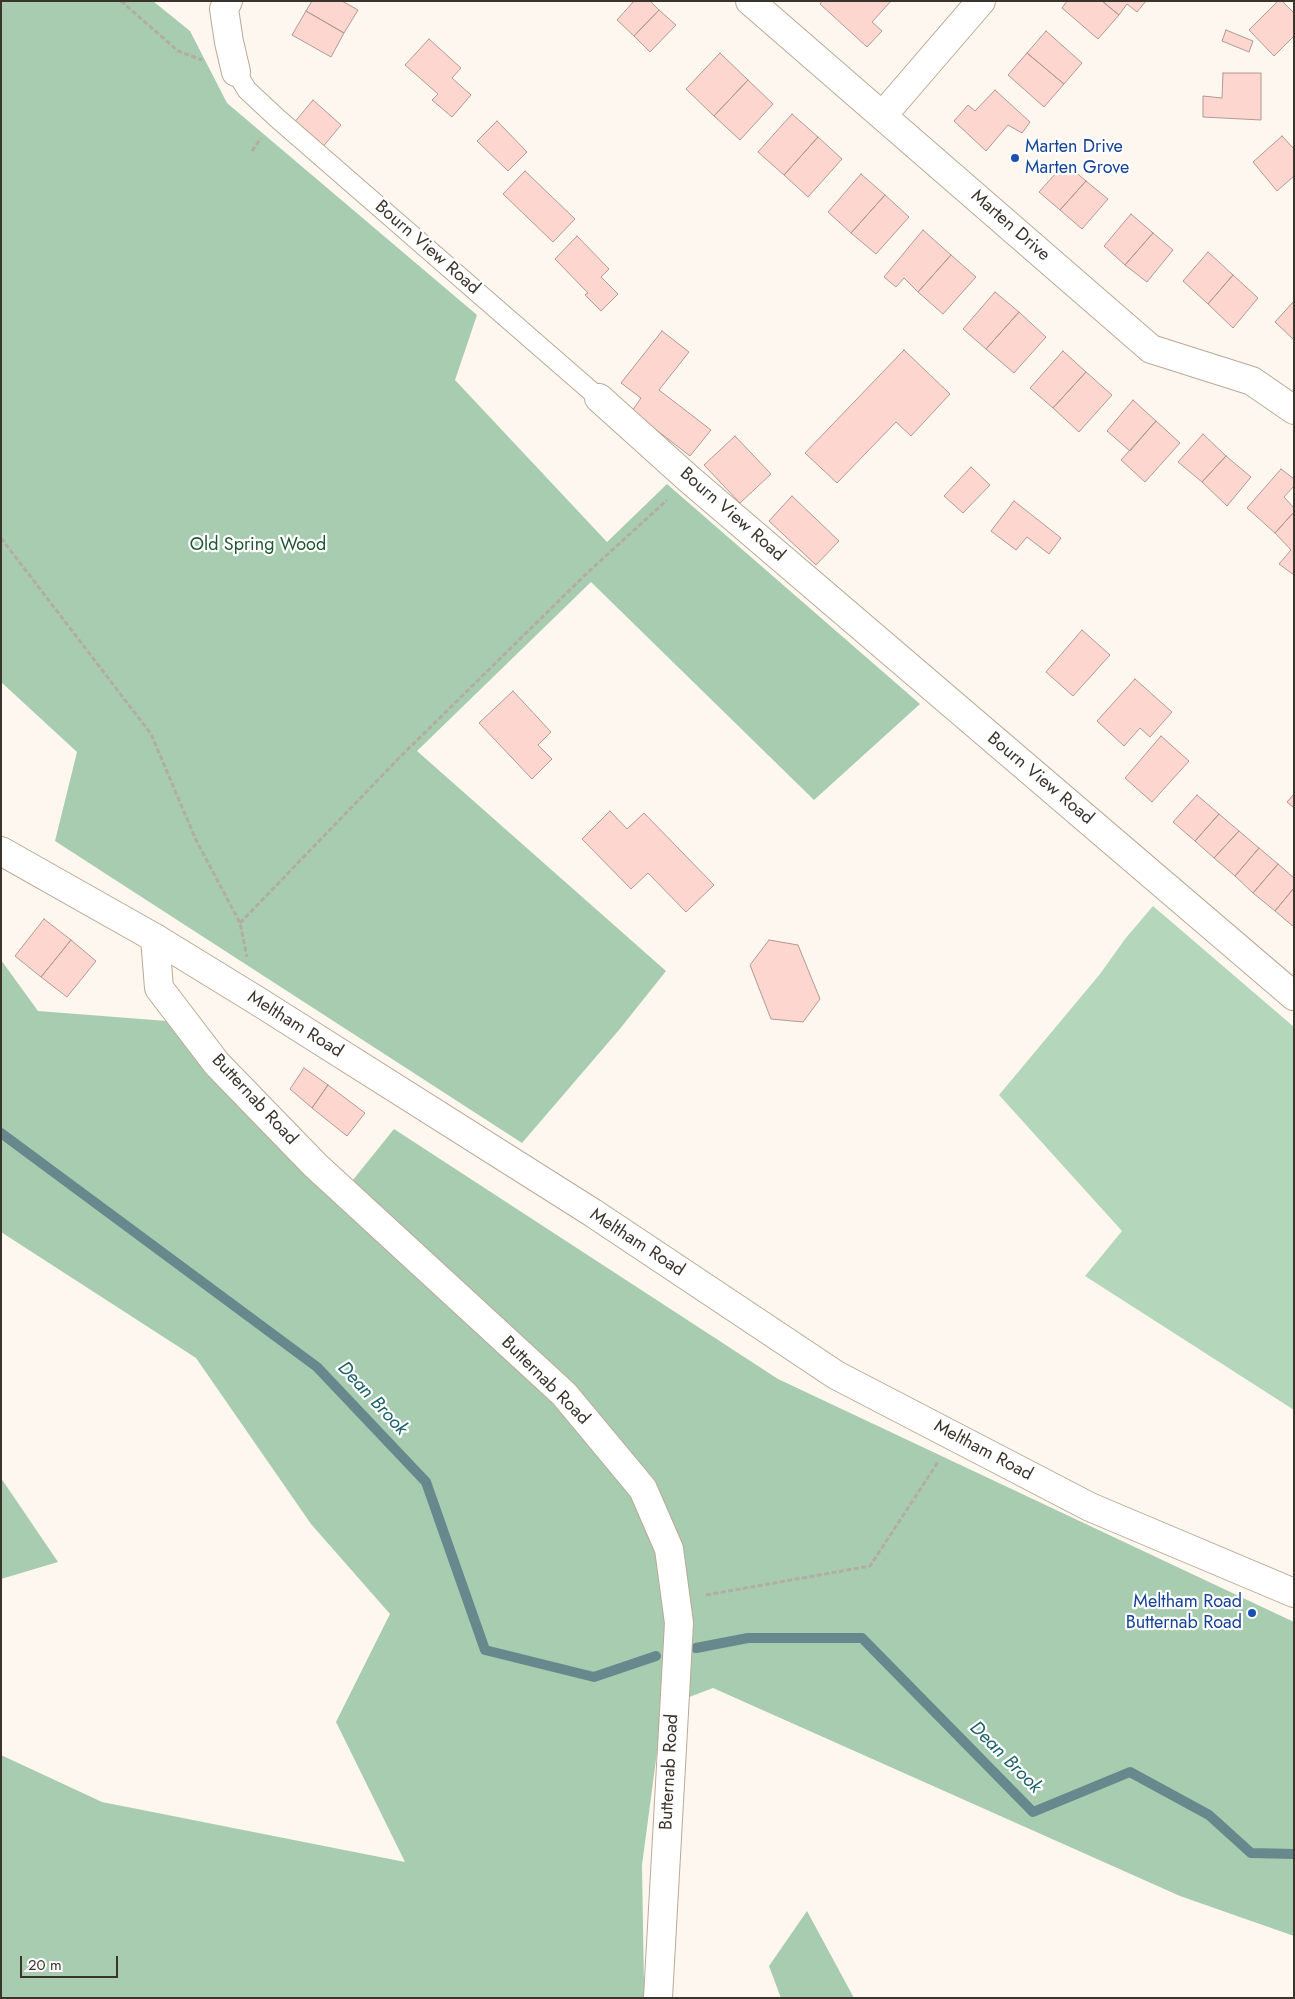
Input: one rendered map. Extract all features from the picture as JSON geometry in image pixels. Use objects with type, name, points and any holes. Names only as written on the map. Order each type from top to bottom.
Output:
[{"type":"street","name":"Bourn View Road","points":[[228,1],[224,9],[236,72]]},
{"type":"street","name":"Marten Drive","points":[[750,1],[1151,349],[1252,381],[1294,410]]},
{"type":"street","points":[[883,116],[981,1]]},
{"type":"street","name":"Bourn View Road","points":[[599,398],[689,480],[1294,996]]},
{"type":"street","name":"Meltham Road","points":[[1,851],[155,938],[256,1000],[593,1213],[836,1374],[1090,1507],[1294,1593]]},
{"type":"street","name":"Butternab Road","points":[[155,938],[159,988],[217,1064],[315,1165],[564,1394],[642,1489],[669,1549],[679,1623],[658,1998]]},
{"type":"lane","name":"Bourn View Road","points":[[236,72],[247,90],[277,118],[599,398]]},
{"type":"path","points":[[121,1],[178,51],[236,72]]},
{"type":"path","points":[[240,924],[399,758],[584,575],[689,480]]},
{"type":"path","points":[[1,538],[152,734],[196,840],[240,924],[256,1000]]},
{"type":"path","points":[[676,1600],[870,1566],[955,1436]]},
{"type":"green space","name":"Old Spring Wood","points":[[1,1],[153,1],[190,31],[227,103],[477,315],[455,380],[607,542],[667,484],[920,704],[814,800],[591,582],[417,751],[666,971],[619,1030],[522,1143],[55,841],[77,752],[1,682]]},
{"type":"green space","points":[[1153,906],[1294,1027],[1294,1410],[1085,1276],[1122,1231],[999,1095],[1100,974],[1125,939]]},
{"type":"green space","points":[[1,960],[38,1011],[167,1021],[336,1201],[394,1129],[778,1379],[1294,1622],[1294,1936],[1180,1896],[713,1688],[663,1707],[642,1865],[644,1984],[652,1998],[1,1998],[1,1755],[102,1802],[405,1862],[336,1722],[390,1614],[311,1524],[196,1358],[1,1232]]},
{"type":"green space","points":[[1,1478],[58,1562],[1,1579]]},
{"type":"green space","points":[[807,1911],[854,1998],[781,1998],[769,1966]]},
{"type":"building","points":[[312,1],[342,1],[358,10],[344,33],[306,11]]},
{"type":"building","points":[[634,1],[650,1],[659,10],[634,36],[617,20]]},
{"type":"building","points":[[822,1],[891,1],[872,22],[882,31],[867,47],[820,4]]},
{"type":"building","points":[[1067,1],[1102,1],[1119,15],[1098,39],[1062,8]]},
{"type":"building","points":[[1102,1],[1146,1],[1137,12],[1127,4],[1119,15]]},
{"type":"building","points":[[1278,1],[1282,1],[1294,13],[1294,36],[1274,56],[1249,30]]},
{"type":"building","points":[[659,10],[676,25],[650,52],[634,36]]},
{"type":"building","points":[[306,11],[344,33],[331,57],[292,35]]},
{"type":"building","points":[[1226,30],[1253,41],[1249,52],[1222,41]]},
{"type":"building","points":[[1046,31],[1082,63],[1064,84],[1027,53]]},
{"type":"building","points":[[429,39],[461,68],[452,78],[471,95],[452,117],[432,100],[438,94],[405,65]]},
{"type":"building","points":[[720,53],[748,80],[714,116],[686,89]]},
{"type":"building","points":[[1027,53],[1064,84],[1044,107],[1008,75]]},
{"type":"building","points":[[1223,73],[1261,73],[1261,120],[1203,117],[1203,96],[1222,98]]},
{"type":"building","points":[[748,80],[773,104],[740,140],[714,116]]},
{"type":"building","points":[[995,90],[1030,122],[1022,133],[1008,125],[986,151],[954,121],[968,105],[975,111]]},
{"type":"building","points":[[313,100],[341,125],[321,149],[293,124]]},
{"type":"building","points":[[792,114],[818,137],[784,175],[758,152]]},
{"type":"building","points":[[497,121],[527,152],[508,171],[477,141]]},
{"type":"building","points":[[1282,136],[1294,149],[1294,176],[1277,191],[1253,162]]},
{"type":"building","points":[[818,137],[842,159],[808,197],[784,175]]},
{"type":"building","points":[[1065,163],[1086,181],[1060,210],[1039,192]]},
{"type":"building","points":[[525,171],[575,219],[553,242],[503,194]]},
{"type":"building","points":[[861,174],[885,195],[851,233],[828,212]]},
{"type":"building","points":[[1086,181],[1108,199],[1082,229],[1060,210]]},
{"type":"building","points":[[885,195],[909,217],[876,254],[851,233]]},
{"type":"building","points":[[1131,214],[1153,233],[1125,265],[1104,246]]},
{"type":"building","points":[[923,230],[951,255],[918,292],[904,278],[896,287],[884,277]]},
{"type":"building","points":[[1153,233],[1173,250],[1147,282],[1125,265]]},
{"type":"building","points":[[577,236],[609,269],[601,277],[618,294],[601,311],[585,295],[588,293],[555,259]]},
{"type":"building","points":[[1208,252],[1233,275],[1208,304],[1183,281]]},
{"type":"building","points":[[951,255],[976,277],[943,314],[918,292]]},
{"type":"building","points":[[1233,275],[1258,298],[1233,328],[1208,304]]},
{"type":"building","points":[[995,292],[1019,312],[986,349],[963,329]]},
{"type":"building","points":[[1294,301],[1294,340],[1275,322]]},
{"type":"building","points":[[1019,312],[1046,337],[1014,373],[986,349]]},
{"type":"building","points":[[662,331],[689,352],[659,390],[711,430],[690,456],[632,411],[641,398],[621,383]]},
{"type":"building","points":[[904,350],[950,394],[911,436],[896,422],[837,483],[805,453]]},
{"type":"building","points":[[1063,351],[1086,372],[1053,408],[1030,388]]},
{"type":"building","points":[[1086,372],[1112,395],[1079,432],[1053,408]]},
{"type":"building","points":[[1133,400],[1156,421],[1130,451],[1107,431]]},
{"type":"building","points":[[1156,421],[1180,443],[1145,482],[1121,460]]},
{"type":"building","points":[[1203,434],[1226,456],[1202,482],[1178,462]]},
{"type":"building","points":[[735,436],[771,474],[740,503],[704,465]]},
{"type":"building","points":[[1226,456],[1251,477],[1227,506],[1202,482]]},
{"type":"building","points":[[971,467],[990,485],[963,513],[944,496]]},
{"type":"building","points":[[1281,469],[1294,479],[1294,486],[1284,497],[1294,508],[1294,512],[1275,533],[1247,508]]},
{"type":"building","points":[[792,496],[839,541],[816,565],[769,521]]},
{"type":"building","points":[[1014,501],[1061,538],[1049,554],[1027,537],[1016,550],[991,531]]},
{"type":"building","points":[[1294,512],[1294,575],[1279,564],[1291,550],[1275,533]]},
{"type":"building","points":[[1082,630],[1110,655],[1073,696],[1046,672]]},
{"type":"building","points":[[1135,679],[1172,712],[1150,737],[1140,728],[1124,746],[1097,721]]},
{"type":"building","points":[[513,691],[551,732],[538,745],[552,759],[532,779],[479,723]]},
{"type":"building","points":[[1161,736],[1189,761],[1152,802],[1125,778]]},
{"type":"building","points":[[1294,794],[1294,808],[1287,802]]},
{"type":"building","points":[[1197,795],[1219,814],[1195,841],[1173,822]]},
{"type":"building","points":[[610,811],[627,829],[644,813],[714,885],[686,912],[648,873],[631,889],[582,839]]},
{"type":"building","points":[[1219,814],[1239,831],[1214,858],[1195,841]]},
{"type":"building","points":[[1239,831],[1259,848],[1235,876],[1214,858]]},
{"type":"building","points":[[1259,848],[1278,864],[1253,893],[1235,876]]},
{"type":"building","points":[[1278,864],[1294,878],[1294,888],[1275,911],[1253,893]]},
{"type":"building","points":[[1294,888],[1294,927],[1275,911]]},
{"type":"building","points":[[44,919],[71,940],[41,977],[15,956]]},
{"type":"building","points":[[71,940],[96,961],[67,997],[41,977]]},
{"type":"building","points":[[769,940],[798,945],[820,999],[803,1022],[771,1019],[750,965]]},
{"type":"building","points":[[304,1068],[328,1085],[312,1108],[290,1089]]},
{"type":"building","points":[[328,1085],[365,1113],[347,1136],[312,1108]]},
{"type":"waterway","name":"Dean Brook","points":[[1,1133],[317,1367],[426,1482],[485,1650],[594,1677],[656,1656]]},
{"type":"waterway","name":"Dean Brook","points":[[696,1648],[748,1638],[862,1638],[1033,1812],[1130,1772],[1209,1815],[1251,1853],[1294,1854]]},
{"type":"place","name":"Marten Drive Marten Grove","points":[[1015,158]]},
{"type":"place","name":"Meltham Road Butternab Road","points":[[1252,1613]]}]
